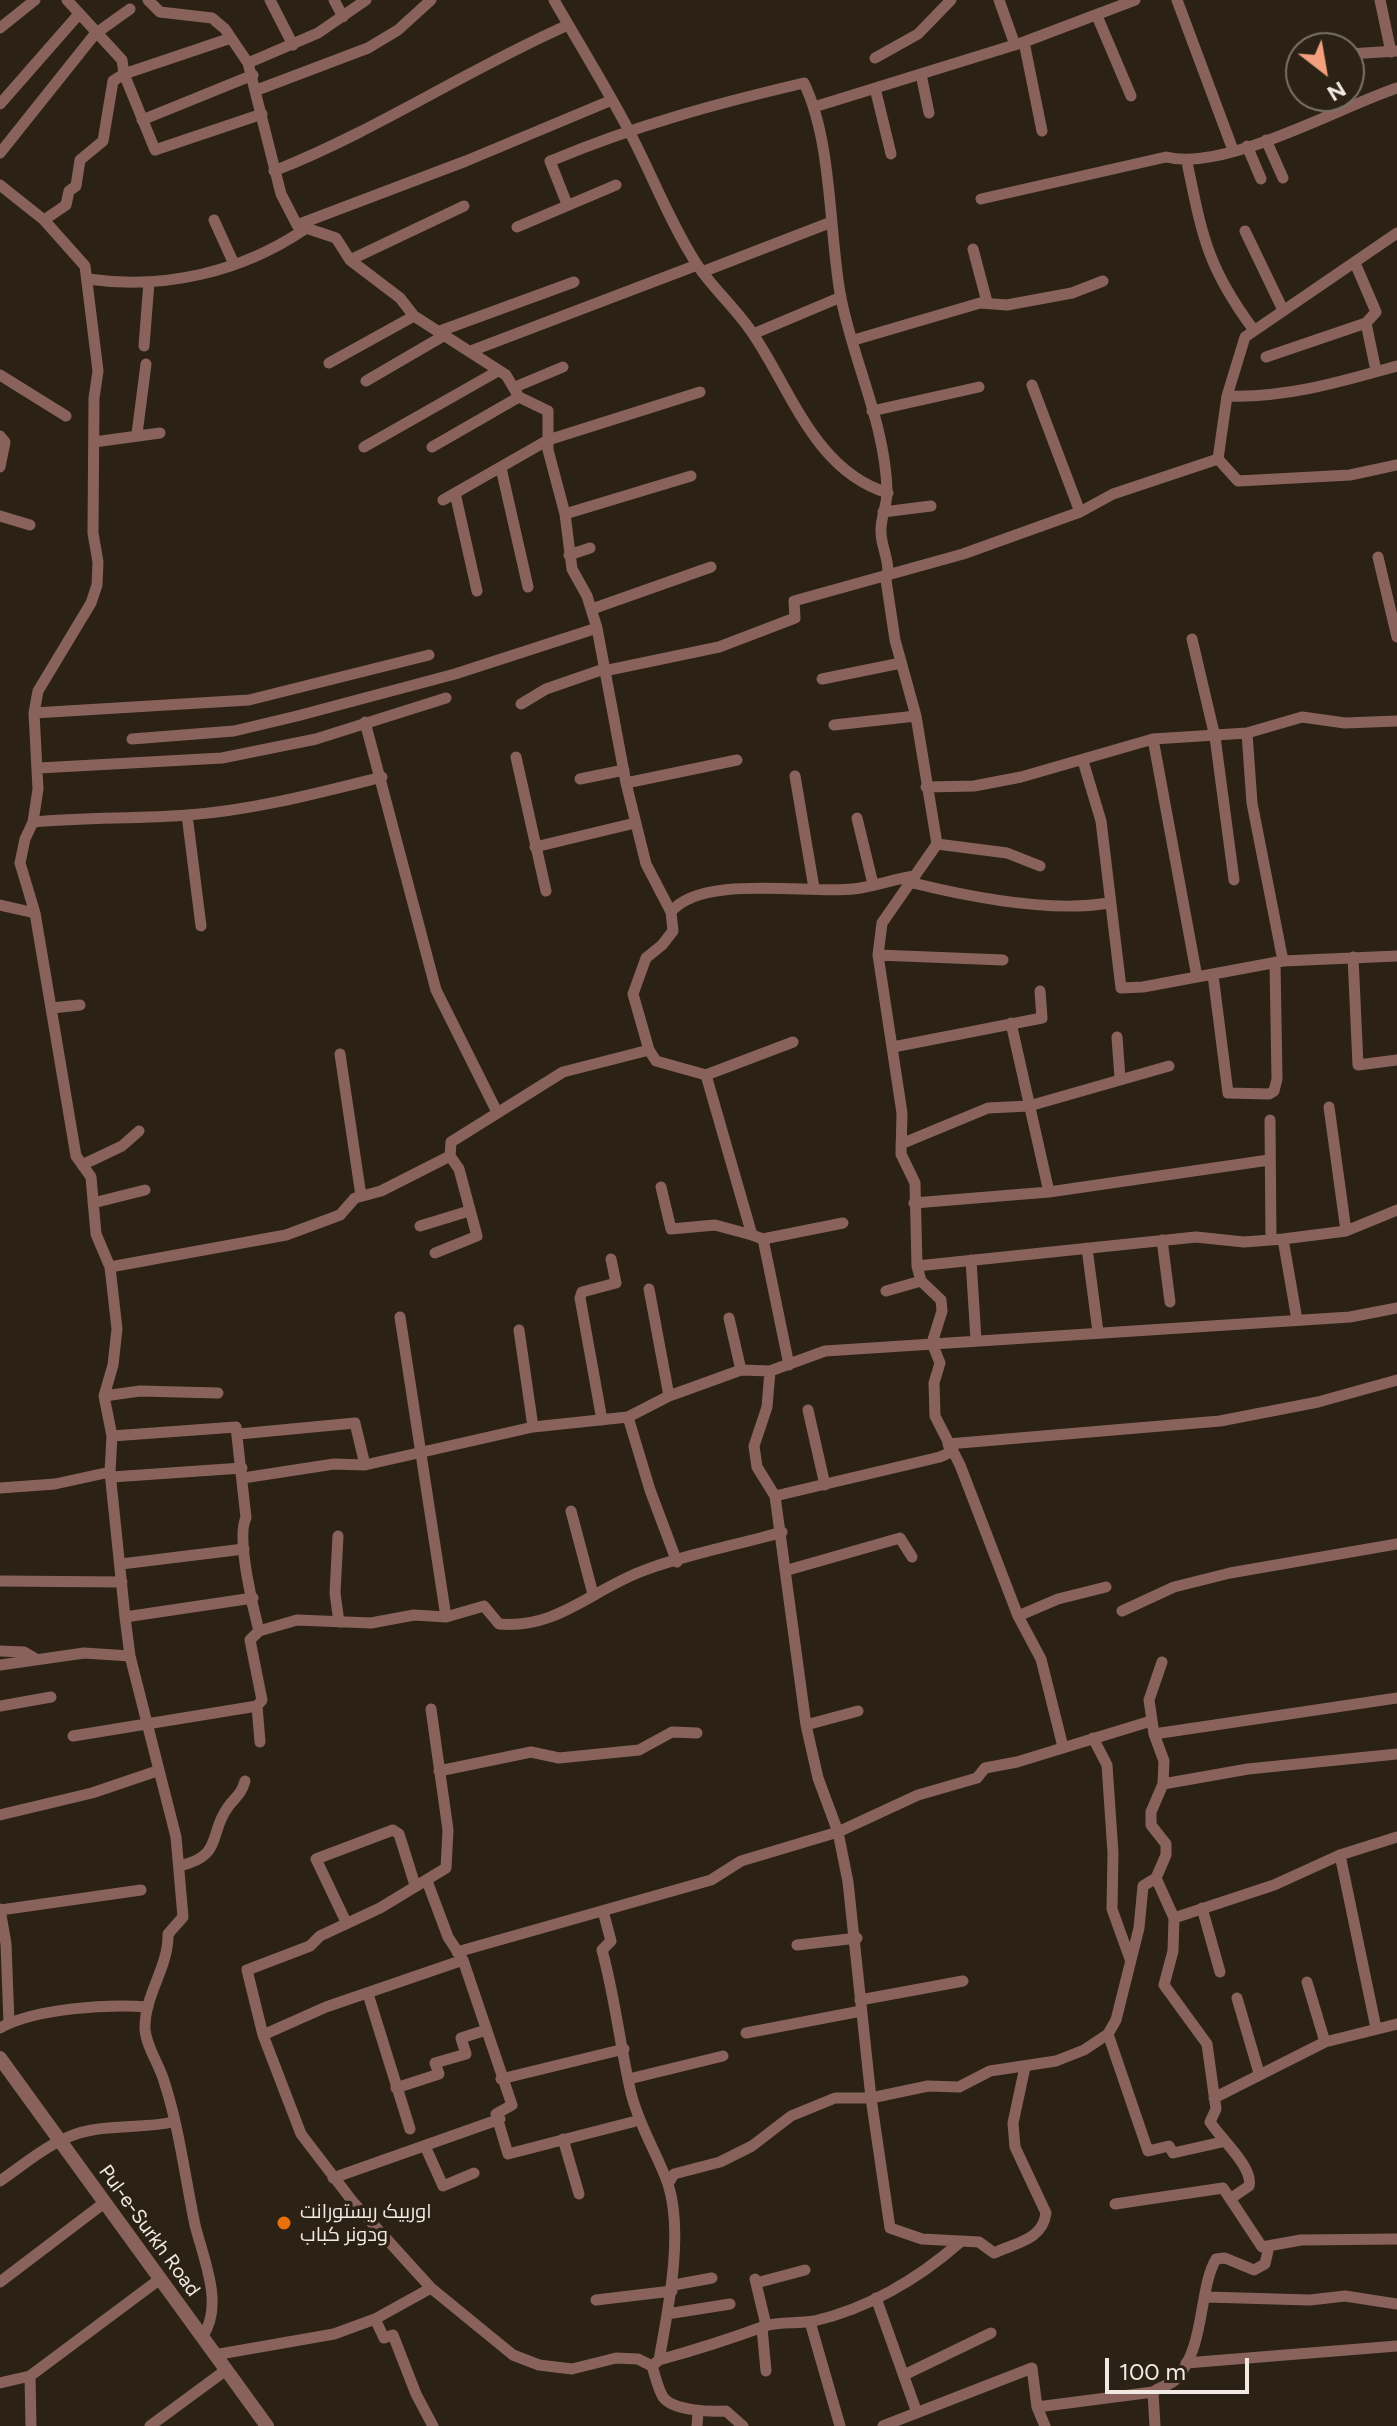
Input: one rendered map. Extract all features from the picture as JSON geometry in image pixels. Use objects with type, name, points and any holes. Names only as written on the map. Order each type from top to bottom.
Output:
[{"type":"street","points":[[0,28],[35,0]]},
{"type":"street","points":[[67,0],[95,34],[120,56],[124,74],[155,150],[262,114]]},
{"type":"street","points":[[148,0],[160,12],[200,14],[219,23],[248,63],[257,90],[274,171],[288,212],[301,227],[336,238],[350,260],[400,298],[414,316],[506,375],[517,392],[548,411],[548,440],[565,514],[569,555],[597,628],[626,783],[646,864],[671,912],[673,931],[646,958],[633,994],[649,1050],[656,1061],[706,1075],[793,1042]]},
{"type":"street","points":[[194,0],[200,14]]},
{"type":"street","points":[[270,0],[293,45]]},
{"type":"street","points":[[334,0],[343,17]]},
{"type":"street","points":[[248,63],[293,45],[343,17],[366,0]]},
{"type":"street","points":[[257,90],[368,48],[398,30],[431,0]]},
{"type":"street","points":[[554,0],[628,129],[664,208],[700,269],[753,334],[801,419],[832,458],[873,488],[888,493]]},
{"type":"street","points":[[875,58],[918,34],[951,0]]},
{"type":"street","points":[[999,0],[1020,44],[1042,131]]},
{"type":"street","points":[[814,107],[1020,44],[1135,0]]},
{"type":"street","points":[[1177,0],[1233,150]]},
{"type":"street","points":[[1365,53],[1394,52],[1380,0]]},
{"type":"street","points":[[0,153],[95,34],[130,9]]},
{"type":"street","points":[[0,104],[79,14]]},
{"type":"street","points":[[1097,16],[1131,96]]},
{"type":"street","points":[[274,171],[318,153],[568,25]]},
{"type":"street","points":[[44,220],[66,205],[69,191],[76,186],[80,160],[103,141],[113,81],[124,74],[231,38]]},
{"type":"street","points":[[921,74],[929,113]]},
{"type":"street","points":[[142,120],[253,75]]},
{"type":"street","points":[[567,204],[550,161],[628,129],[804,83],[814,107],[841,297],[872,411],[888,493],[881,532],[889,572],[886,580],[901,663],[916,716],[937,844],[882,923],[878,955],[902,1113],[901,1154],[915,1183],[917,1266],[921,1281],[941,1300],[942,1311],[932,1343],[940,1363],[934,1383],[935,1416],[951,1452],[775,1496]]},
{"type":"street","points":[[875,88],[891,154]]},
{"type":"street","points":[[981,199],[1166,157],[1187,162],[1233,150],[1397,88]]},
{"type":"street","points":[[88,279],[149,282],[199,277],[273,251],[301,227],[612,100]]},
{"type":"street","points":[[1266,140],[1283,178]]},
{"type":"street","points":[[1247,146],[1261,179]]},
{"type":"street","points":[[1187,162],[1206,250],[1227,295],[1253,329]]},
{"type":"street","points":[[0,185],[44,220],[85,266],[98,371],[93,533],[98,562],[97,585],[91,603],[38,691],[34,713],[39,768],[33,822],[25,839],[20,863],[35,913],[76,1156],[91,1177],[96,1234],[110,1267],[117,1329],[113,1365],[104,1396],[112,1436],[111,1475],[125,1617],[130,1656],[176,1837],[183,1917],[168,1934],[168,1950],[151,1988],[145,2030],[164,2081],[196,2228],[211,2276],[209,2328],[202,2337]]},
{"type":"street","points":[[517,227],[616,185]]},
{"type":"street","points":[[350,260],[464,206]]},
{"type":"street","points":[[214,220],[234,264]]},
{"type":"street","points":[[471,351],[829,223]]},
{"type":"street","points":[[1245,231],[1283,310]]},
{"type":"street","points":[[1218,459],[1227,396],[1245,337],[1397,233]]},
{"type":"street","points":[[973,249],[987,302]]},
{"type":"street","points":[[1266,357],[1366,323],[1376,312],[1355,263]]},
{"type":"street","points":[[854,340],[987,302],[1007,305],[1072,293],[1103,281]]},
{"type":"street","points":[[144,346],[149,282]]},
{"type":"street","points":[[366,381],[443,333],[574,282]]},
{"type":"street","points":[[753,334],[841,297]]},
{"type":"street","points":[[329,363],[414,316]]},
{"type":"street","points":[[1366,323],[1376,371]]},
{"type":"street","points":[[137,434],[146,364]]},
{"type":"street","points":[[1227,396],[1259,397],[1312,390],[1397,366]]},
{"type":"street","points":[[432,447],[517,392],[563,367]]},
{"type":"street","points":[[364,447],[498,371]]},
{"type":"street","points":[[0,375],[66,416]]},
{"type":"street","points":[[1032,385],[1080,512]]},
{"type":"street","points":[[872,411],[979,387]]},
{"type":"street","points":[[443,500],[548,440],[700,392]]},
{"type":"street","points":[[94,442],[160,433]]},
{"type":"street","points":[[0,436],[5,442],[0,467]]},
{"type":"street","points":[[521,704],[546,689],[604,670],[728,644],[795,618],[794,601],[889,572],[963,554],[1080,512],[1113,494],[1218,459]]},
{"type":"street","points":[[1218,459],[1238,481],[1350,475],[1397,465]]},
{"type":"street","points":[[501,468],[528,587]]},
{"type":"street","points":[[565,514],[691,476]]},
{"type":"street","points":[[455,493],[477,591]]},
{"type":"street","points":[[883,512],[931,506]]},
{"type":"street","points":[[0,516],[30,525]]},
{"type":"street","points":[[569,555],[590,548]]},
{"type":"street","points":[[1378,557],[1397,637]]},
{"type":"street","points":[[592,609],[711,567]]},
{"type":"street","points":[[132,739],[234,731],[297,716],[455,674],[597,628]]},
{"type":"street","points":[[1192,639],[1215,737],[1221,805],[1234,880]]},
{"type":"street","points":[[34,713],[249,700],[429,655]]},
{"type":"street","points":[[822,679],[901,663]]},
{"type":"street","points":[[39,768],[222,758],[316,739],[446,698]]},
{"type":"street","points":[[834,725],[916,716]]},
{"type":"street","points":[[926,787],[974,786],[1083,761],[1153,739],[1247,733],[1302,717],[1345,723],[1397,721]]},
{"type":"street","points":[[365,722],[436,990],[497,1112]]},
{"type":"street","points":[[1213,975],[1228,1093],[1269,1094],[1274,1091],[1277,1079],[1279,961],[1252,803],[1247,733]]},
{"type":"street","points":[[1153,739],[1197,977]]},
{"type":"street","points":[[516,757],[546,891]]},
{"type":"street","points":[[626,783],[737,760]]},
{"type":"street","points":[[1083,761],[1101,821],[1108,903],[1121,988],[1213,975],[1279,961],[1397,956]]},
{"type":"street","points":[[580,779],[624,770]]},
{"type":"street","points":[[795,776],[814,888]]},
{"type":"street","points":[[33,822],[86,816],[187,815],[272,804],[382,777]]},
{"type":"street","points":[[187,815],[201,926]]},
{"type":"street","points":[[857,818],[873,884]]},
{"type":"street","points":[[535,847],[635,823]]},
{"type":"street","points":[[937,844],[1007,853],[1040,866]]},
{"type":"street","points":[[671,912],[694,897],[750,886],[767,891],[853,889],[914,879],[960,895],[1068,909],[1108,903]]},
{"type":"street","points":[[0,905],[35,913]]},
{"type":"street","points":[[878,955],[1003,960]]},
{"type":"street","points":[[1353,957],[1358,1065],[1397,1060]]},
{"type":"street","points":[[893,1047],[1042,1018],[1040,991]]},
{"type":"street","points":[[52,1008],[80,1005]]},
{"type":"street","points":[[1011,1023],[1049,1192]]},
{"type":"street","points":[[1117,1037],[1120,1078]]},
{"type":"street","points":[[435,1253],[477,1239],[459,1169],[450,1156],[451,1142],[563,1072],[649,1050]]},
{"type":"street","points":[[340,1054],[361,1196]]},
{"type":"street","points":[[901,1144],[988,1108],[1029,1106],[1169,1066]]},
{"type":"street","points":[[706,1075],[758,1237],[789,1365]]},
{"type":"street","points":[[1329,1107],[1346,1231]]},
{"type":"street","points":[[1270,1120],[1269,1160],[1277,1239],[1297,1320]]},
{"type":"street","points":[[82,1165],[122,1146],[139,1131]]},
{"type":"street","points":[[110,1267],[286,1235],[340,1215],[355,1198],[381,1191],[450,1156]]},
{"type":"street","points":[[914,1203],[1049,1192],[1269,1160]]},
{"type":"street","points":[[661,1187],[671,1229],[715,1225],[758,1237],[843,1223]]},
{"type":"street","points":[[93,1203],[145,1190]]},
{"type":"street","points":[[917,1266],[1196,1237],[1244,1242],[1346,1231],[1397,1210]]},
{"type":"street","points":[[420,1226],[469,1211]]},
{"type":"street","points":[[1162,1240],[1170,1302]]},
{"type":"street","points":[[1087,1248],[1098,1332]]},
{"type":"street","points":[[602,1420],[580,1298],[582,1292],[616,1283],[611,1259]]},
{"type":"street","points":[[971,1260],[976,1340]]},
{"type":"street","points":[[886,1291],[921,1281]]},
{"type":"street","points":[[649,1289],[669,1396]]},
{"type":"street","points":[[0,1488],[55,1484],[111,1475],[242,1473],[334,1464],[365,1465],[420,1450],[533,1427],[628,1417],[669,1396],[741,1370],[770,1371],[825,1351],[1350,1317],[1397,1308]]},
{"type":"street","points":[[400,1317],[446,1617]]},
{"type":"street","points":[[729,1318],[741,1370]]},
{"type":"street","points":[[519,1330],[533,1427]]},
{"type":"street","points":[[770,1371],[767,1407],[754,1446],[757,1467],[775,1496],[788,1570],[806,1725],[818,1778],[838,1832],[857,1938],[860,2006],[890,2228],[922,2239],[979,2242],[994,2253],[1037,2234],[1045,2225],[1046,2213],[1015,2147],[1013,2123],[1025,2067]]},
{"type":"street","points":[[948,1444],[1220,1421],[1318,1402],[1397,1380]]},
{"type":"street","points":[[104,1396],[140,1391],[218,1393]]},
{"type":"street","points":[[808,1410],[825,1485]]},
{"type":"street","points":[[628,1417],[650,1490],[677,1562]]},
{"type":"street","points":[[239,1434],[355,1423],[365,1465]]},
{"type":"street","points":[[112,1436],[236,1427],[242,1473],[244,1549],[259,1631]]},
{"type":"street","points":[[948,1444],[960,1465],[1018,1616],[1041,1659],[1063,1747]]},
{"type":"street","points":[[571,1511],[593,1594]]},
{"type":"street","points":[[73,1736],[257,1706],[262,1700],[261,1688],[250,1640],[259,1631],[297,1620],[371,1623],[414,1615],[446,1617],[484,1606],[499,1624],[526,1626],[544,1622],[642,1571],[782,1532]]},
{"type":"street","points":[[338,1536],[335,1593],[339,1622]]},
{"type":"street","points":[[788,1570],[900,1538],[912,1557]]},
{"type":"street","points":[[1122,1611],[1174,1587],[1230,1573],[1397,1544]]},
{"type":"street","points":[[121,1564],[244,1549]]},
{"type":"street","points":[[0,1581],[122,1582]]},
{"type":"street","points":[[1018,1616],[1058,1599],[1106,1587]]},
{"type":"street","points":[[125,1617],[253,1598]]},
{"type":"street","points":[[0,1651],[24,1652],[36,1659]]},
{"type":"street","points":[[0,1665],[84,1653],[130,1656]]},
{"type":"street","points":[[668,2184],[674,2174],[720,2162],[752,2146],[791,2116],[835,2098],[871,2098],[928,2086],[959,2087],[990,2071],[1025,2067],[1084,2050],[1108,2034],[1124,1995],[1139,1928],[1143,1886],[1156,1878],[1166,1855],[1166,1844],[1151,1825],[1151,1812],[1163,1784],[1164,1761],[1154,1734],[1149,1700],[1162,1662]]},
{"type":"street","points":[[0,1706],[51,1697]]},
{"type":"street","points":[[1154,1734],[1397,1698]]},
{"type":"street","points":[[257,1706],[260,1742]]},
{"type":"street","points":[[431,1709],[448,1830],[446,1868],[380,1908],[320,1936],[310,1946],[247,1970],[263,2035],[301,2134],[333,2178],[431,2288],[513,2355],[539,2365],[572,2369],[616,2358],[656,2363],[764,2326],[810,2322],[845,2313],[938,2262],[959,2243]]},
{"type":"street","points":[[806,1725],[858,1711]]},
{"type":"street","points":[[263,2035],[326,2007],[368,1994],[527,1929],[711,1880],[741,1861],[838,1832],[918,1795],[977,1778],[985,1768],[1151,1721]]},
{"type":"street","points":[[439,1771],[531,1752],[559,1758],[639,1750],[672,1732],[697,1733]]},
{"type":"street","points":[[1093,1738],[1107,1765],[1113,1853],[1112,1909],[1130,1959]]},
{"type":"street","points":[[1163,1784],[1248,1769],[1397,1754]]},
{"type":"street","points":[[0,1815],[92,1793],[157,1771]]},
{"type":"street","points":[[179,1866],[193,1863],[215,1842],[229,1805],[241,1797],[245,1781]]},
{"type":"street","points":[[346,1922],[316,1859],[393,1830],[399,1834],[460,1956],[512,2105],[496,2114],[508,2154],[640,2120]]},
{"type":"street","points":[[1174,1918],[1274,1885],[1340,1855],[1397,1837]]},
{"type":"street","points":[[1340,1855],[1376,2028]]},
{"type":"street","points":[[1156,1878],[1174,1918],[1173,1951],[1164,1985],[1207,2044],[1216,2109],[1210,2122],[1222,2142],[1247,2169],[1251,2179],[1249,2186],[1230,2199]]},
{"type":"street","points":[[141,1890],[0,1910],[6,1944],[4,2025],[111,2005],[148,2007]]},
{"type":"street","points":[[1202,1908],[1220,1972]]},
{"type":"street","points":[[603,1911],[611,1942],[602,1950],[629,2079],[640,2120],[668,2184],[673,2288],[656,2363],[663,2397],[672,2405],[688,2406],[698,2412],[726,2411],[743,2426]]},
{"type":"street","points":[[797,1945],[857,1938]]},
{"type":"street","points":[[746,2033],[963,1981]]},
{"type":"street","points":[[1307,1982],[1325,2042]]},
{"type":"street","points":[[368,1994],[410,2129]]},
{"type":"street","points":[[1237,1998],[1259,2073]]},
{"type":"street","points":[[1214,2098],[1325,2042],[1397,2024]]},
{"type":"street","points":[[396,2088],[439,2074],[435,2063],[466,2054],[461,2038],[486,2030]]},
{"type":"street","points":[[1108,2034],[1148,2151],[1169,2146],[1173,2153],[1222,2142]]},
{"type":"street","points":[[501,2079],[624,2049]]},
{"type":"street","points":[[629,2079],[723,2056]]},
{"type":"street","name":"Pul-e-Surkh Road","points":[[0,2058],[267,2426]]},
{"type":"street","points":[[333,2178],[500,2119]]},
{"type":"street","points":[[0,2181],[59,2139],[93,2130],[145,2129],[173,2122]]},
{"type":"street","points":[[563,2139],[579,2194]]},
{"type":"street","points":[[425,2146],[443,2186],[474,2173]]},
{"type":"street","points":[[1115,2204],[1223,2188],[1262,2247],[1301,2240],[1397,2239]]},
{"type":"street","points":[[0,2282],[104,2203]]},
{"type":"street","points":[[1037,2407],[1153,2392],[1174,2382],[1186,2363],[1216,2259],[1225,2258],[1254,2270],[1265,2264],[1269,2246]]},
{"type":"street","points":[[766,2371],[764,2326],[755,2280],[805,2270]]},
{"type":"street","points":[[596,2300],[673,2288],[712,2278]]},
{"type":"street","points":[[0,2383],[30,2376],[160,2279]]},
{"type":"street","points":[[214,2355],[311,2340],[375,2319],[431,2288]]},
{"type":"street","points":[[1206,2297],[1310,2300],[1345,2296],[1397,2304]]},
{"type":"street","points":[[876,2298],[917,2413]]},
{"type":"street","points":[[667,2314],[730,2304]]},
{"type":"street","points":[[375,2319],[384,2338],[393,2335],[416,2394],[433,2426]]},
{"type":"street","points":[[810,2322],[840,2426]]},
{"type":"street","points":[[904,2375],[991,2333]]},
{"type":"street","points":[[1186,2363],[1397,2346]]},
{"type":"street","points":[[883,2426],[1032,2368],[1037,2407],[1045,2426]]},
{"type":"street","points":[[150,2426],[226,2370]]},
{"type":"street","points":[[30,2376],[31,2426]]},
{"type":"street","points":[[1153,2392],[1155,2426]]},
{"type":"street","points":[[697,2426],[698,2412]]},
{"type":"street","points":[[165,2415],[174,2426]]},
{"type":"place","name":"اوربیک ریستورانت ودونر کباب","points":[[284,2223]]}]
